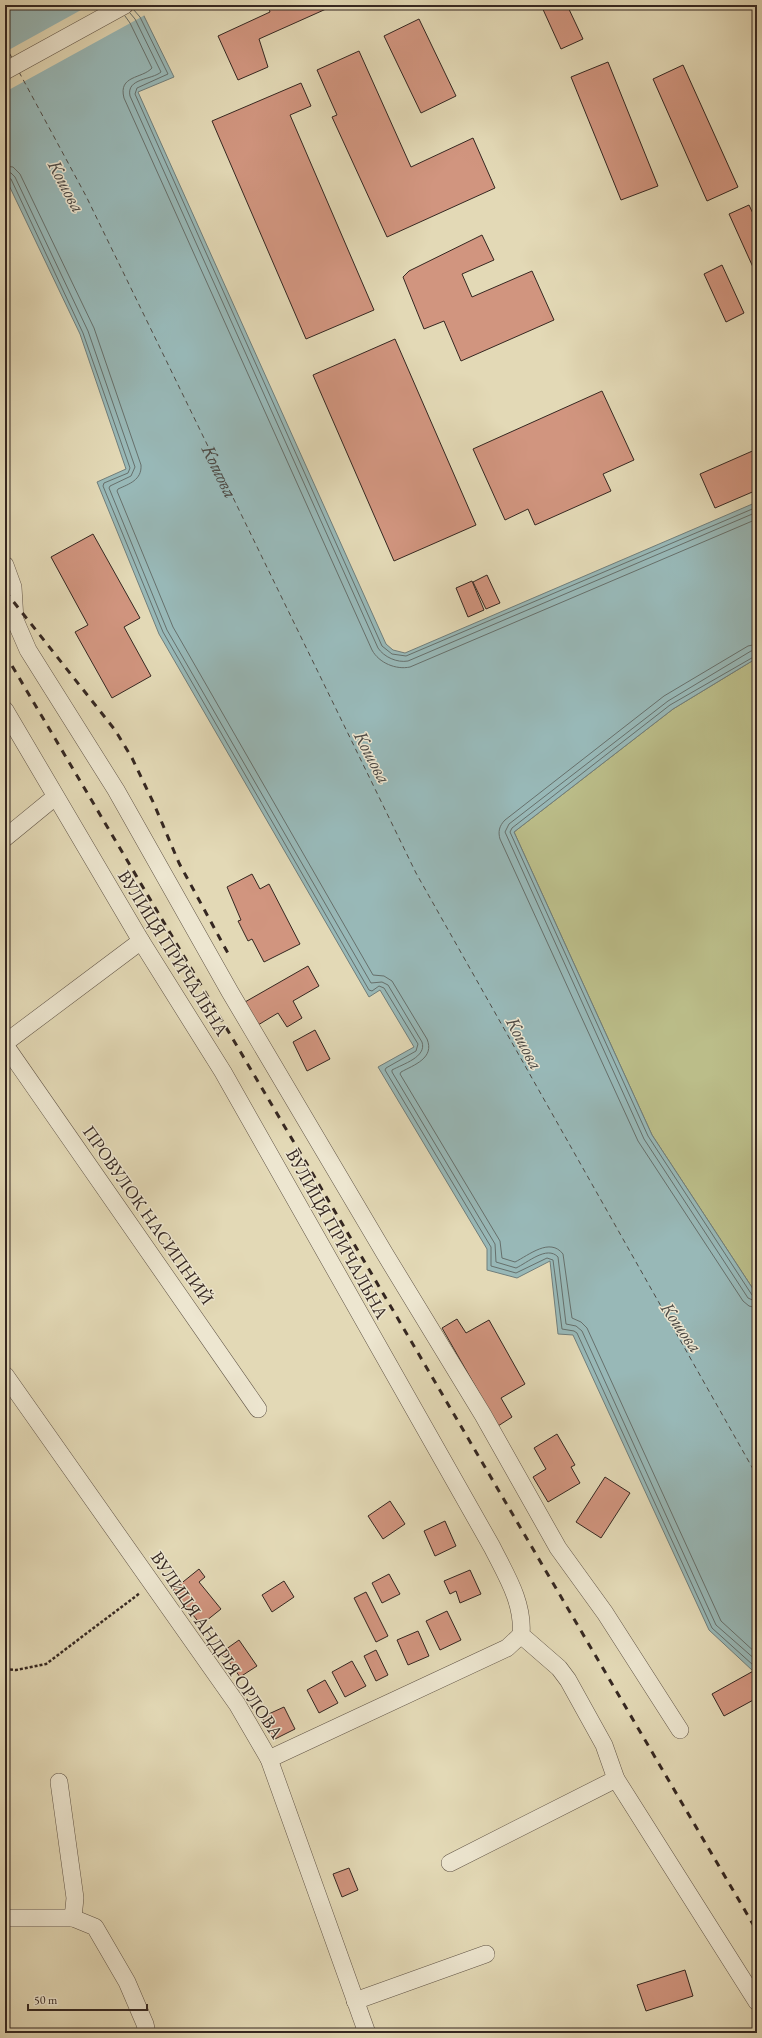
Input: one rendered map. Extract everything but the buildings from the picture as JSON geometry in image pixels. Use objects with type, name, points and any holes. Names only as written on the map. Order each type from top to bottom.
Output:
[{"type":"street","points":[[5,71],[125,5]]},
{"type":"street","points":[[5,566],[13,587],[15,620],[28,650],[116,790],[230,992],[385,1254],[483,1415],[558,1548],[605,1613],[680,1730]]},
{"type":"street","name":"ВУЛИЦЯ ПРИЧАЛЬНА","points":[[5,710],[141,941],[223,1072],[492,1547],[518,1602],[522,1622],[521,1635]]},
{"type":"street","points":[[5,838],[55,797]]},
{"type":"street","points":[[5,1044],[141,941]]},
{"type":"street","name":"ПРОВУЛОК НАСИПНИЙ","points":[[5,1044],[258,1409]]},
{"type":"street","name":"ВУЛИЦЯ АНДРІЯ ОРЛОВА","points":[[5,1375],[237,1704],[269,1759],[367,2033]]},
{"type":"street","points":[[269,1759],[507,1648],[521,1635],[555,1664],[568,1680],[604,1745],[616,1779],[757,2002]]},
{"type":"street","points":[[450,1863],[616,1779]]},
{"type":"street","points":[[59,1782],[75,1898],[73,1918]]},
{"type":"street","points":[[5,1918],[73,1918],[95,1927],[127,1982],[145,2024],[147,2033]]},
{"type":"street","points":[[355,2001],[486,1954]]},
{"type":"path","points":[[5,1669],[16,1670],[46,1664],[152,1583]]},
{"type":"green space","points":[[757,658],[757,1295],[652,1135],[514,832],[673,709]]},
{"type":"water","name":"Кошова","points":[[5,5],[135,5],[143,14],[174,77],[138,92],[386,644],[393,650],[405,653],[757,502],[757,658],[673,709],[514,832],[652,1135],[757,1295],[757,1669],[753,1671],[709,1630],[573,1335],[558,1334],[550,1261],[517,1278],[487,1270],[487,1249],[378,1067],[414,1047],[380,990],[369,997],[159,634],[97,482],[126,469],[80,334],[5,177]]},
{"type":"pier","points":[[90,5],[138,5],[145,15],[5,92],[5,52]]},
{"type":"ferry route","points":[[5,45],[12,58]]},
{"type":"ferry route","points":[[19,72],[86,196],[416,873],[757,1476]]},
{"type":"railway","points":[[5,591],[115,730],[132,758],[154,804],[179,863],[230,957]]},
{"type":"railway","points":[[5,654],[350,1237],[757,1931]]}]
